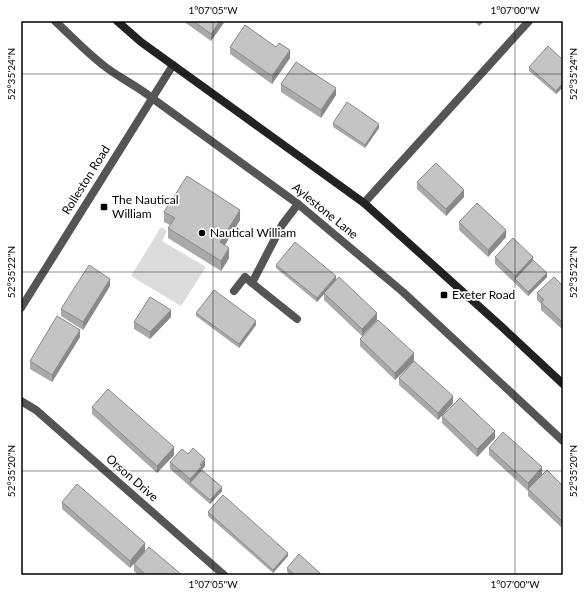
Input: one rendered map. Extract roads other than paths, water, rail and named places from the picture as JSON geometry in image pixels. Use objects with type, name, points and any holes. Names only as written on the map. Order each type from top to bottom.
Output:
[{"type":"main road","points":[[117,21],[141,42],[364,203],[563,384]]},
{"type":"street","name":"Aylestone Lane","points":[[55,21],[103,65],[124,80],[139,88],[298,204],[403,292],[563,441]]},
{"type":"street","points":[[364,203],[529,21]]},
{"type":"street","name":"Rolleston Road","points":[[21,308],[173,65]]},
{"type":"street","points":[[252,282],[282,225],[298,204]]},
{"type":"street","points":[[234,291],[245,277],[297,319]]},
{"type":"street","name":"Orson Drive","points":[[21,401],[36,410],[224,575]]},
{"type":"place","name":"The Nautical William","points":[[104,207]]},
{"type":"place","name":"Nautical William","points":[[202,233]]},
{"type":"place","name":"Exeter Road","points":[[444,295]]}]
